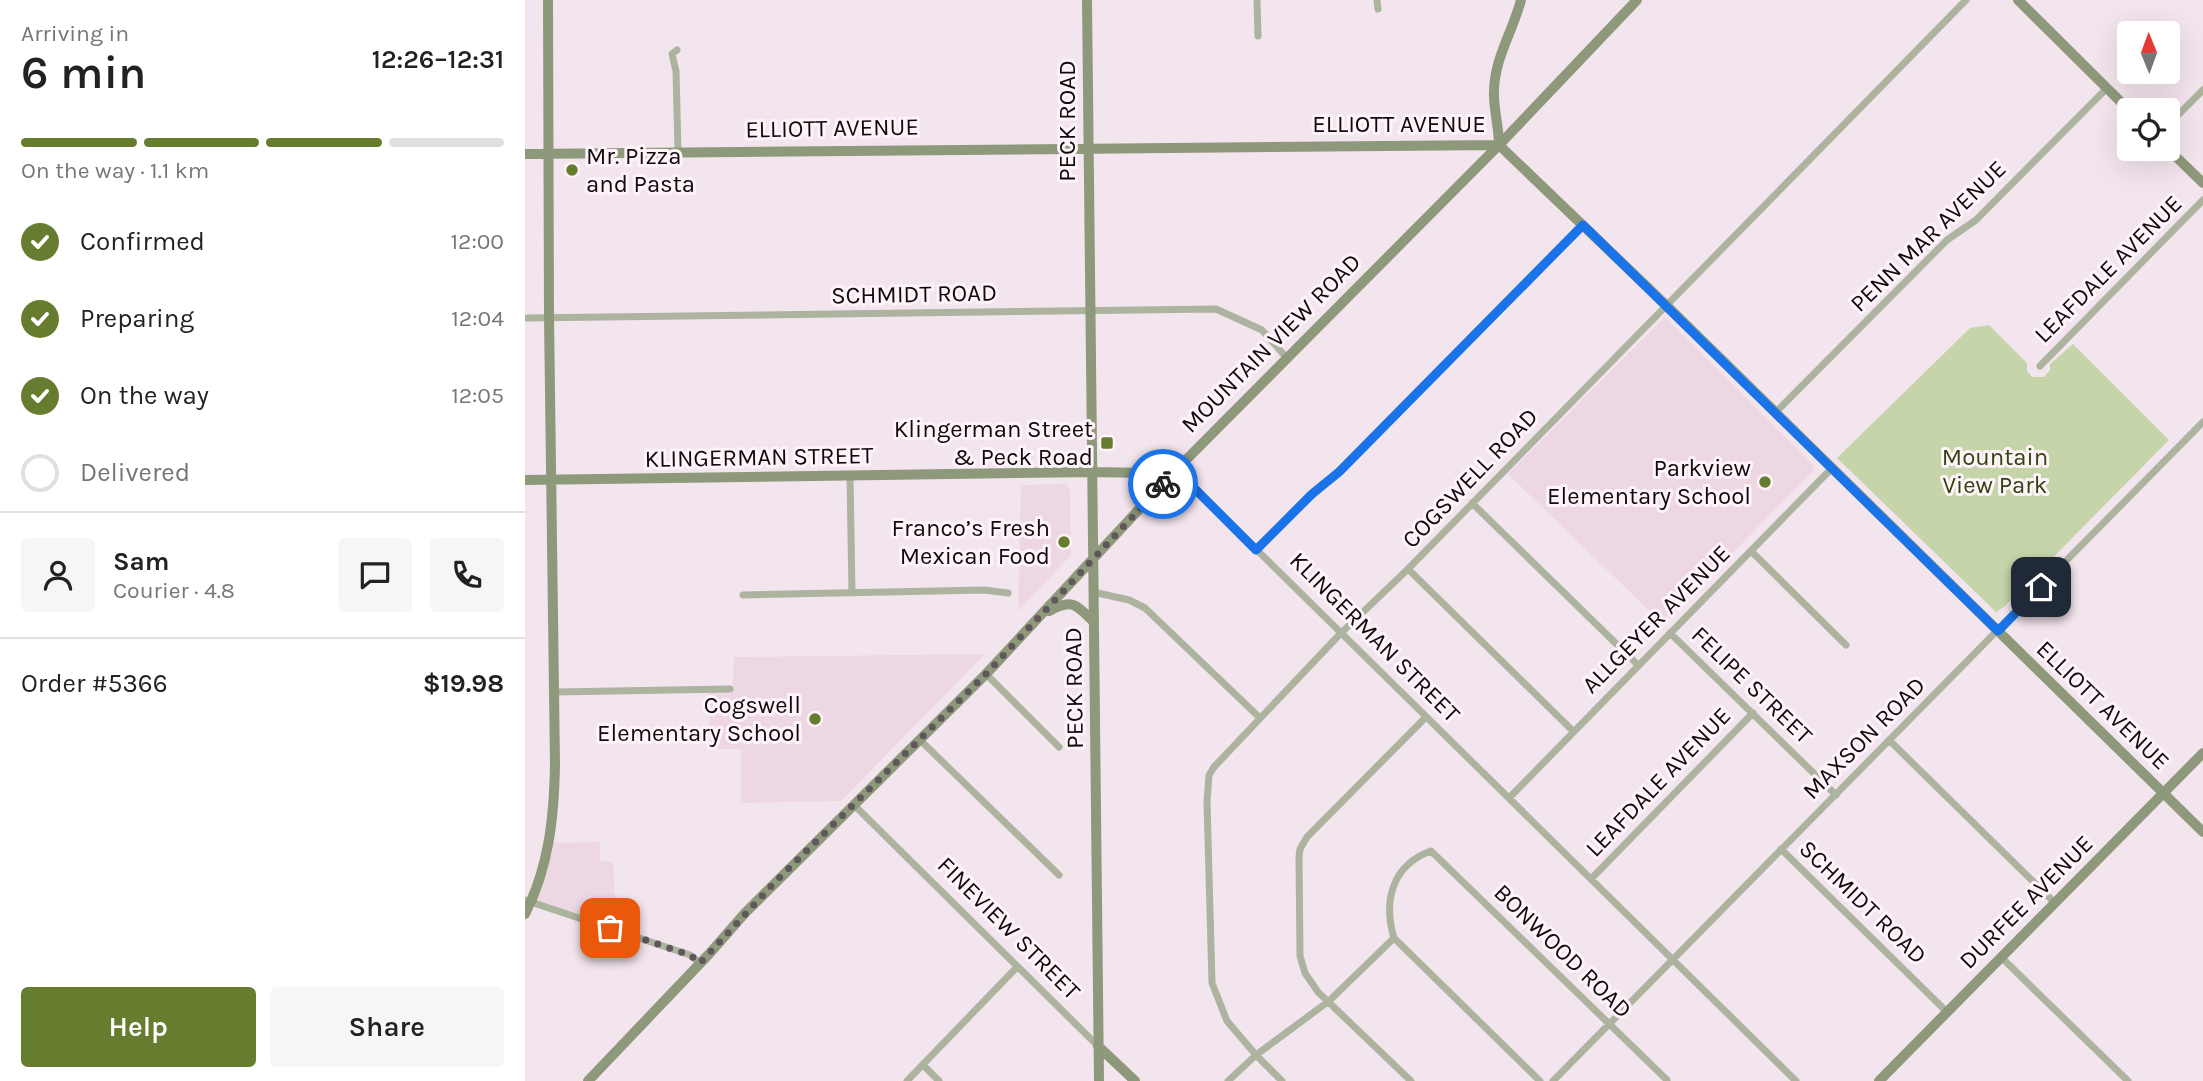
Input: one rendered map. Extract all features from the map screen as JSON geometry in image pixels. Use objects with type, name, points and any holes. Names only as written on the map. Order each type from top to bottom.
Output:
[{"type":"street","points":[[525,914],[547,856],[555,765],[548,0]]},
{"type":"street","name":"PECK ROAD","points":[[1087,0],[1099,1081]]},
{"type":"street","points":[[1257,0],[1258,36]]},
{"type":"street","points":[[1499,145],[1499,124],[1493,90],[1496,67],[1521,0]]},
{"type":"street","name":"MOUNTAIN VIEW ROAD","points":[[588,1081],[750,908],[986,674],[1170,476],[1499,145],[1637,0]]},
{"type":"street","name":"COGSWELL ROAD","points":[[1282,1081],[1227,1021],[1212,983],[1207,802],[1209,775],[1214,767],[1340,634],[1408,569],[1966,0]]},
{"type":"street","points":[[2018,0],[2117,98]]},
{"type":"street","points":[[677,50],[672,54],[672,59],[676,71],[678,151]]},
{"type":"street","name":"PENN MAR AVENUE","points":[[1776,412],[1947,240],[1976,220],[2107,88]]},
{"type":"street","points":[[2180,113],[2203,90]]},
{"type":"street","name":"ELLIOTT AVENUE","points":[[525,154],[1499,145],[1776,412],[2203,832]]},
{"type":"street","points":[[2180,161],[2203,183]]},
{"type":"street","name":"LEAFDALE AVENUE","points":[[2040,366],[2203,200]]},
{"type":"street","points":[[1256,550],[1312,494],[1339,472],[1583,225]]},
{"type":"street","name":"SCHMIDT ROAD","points":[[525,318],[1216,309],[1262,330],[1286,357]]},
{"type":"street","name":"MAXSON ROAD","points":[[1553,1081],[2203,422]]},
{"type":"street","name":"ALLGEYER AVENUE","points":[[1509,798],[1832,468]]},
{"type":"street","name":"KLINGERMAN STREET","points":[[525,480],[1092,472],[1149,473],[1170,476],[1192,486],[1797,1081]]},
{"type":"street","points":[[850,477],[852,592]]},
{"type":"street","points":[[1472,503],[1638,664]]},
{"type":"street","points":[[1751,551],[1846,645]]},
{"type":"street","points":[[1408,569],[1573,731]]},
{"type":"street","points":[[743,595],[984,590],[1008,593]]},
{"type":"street","points":[[1093,592],[1129,600],[1149,612],[1260,718]]},
{"type":"street","points":[[1038,618],[1069,603],[1075,604],[1094,622]]},
{"type":"street","name":"FELIPE STREET","points":[[1670,633],[1836,795]]},
{"type":"street","points":[[986,674],[1059,747]]},
{"type":"street","points":[[555,692],[730,689]]},
{"type":"street","name":"LEAFDALE AVENUE","points":[[1591,879],[1753,712]]},
{"type":"street","points":[[1411,1081],[1318,992],[1301,965],[1300,849],[1312,831],[1425,718]]},
{"type":"street","points":[[920,740],[1059,875]]},
{"type":"street","points":[[1889,740],[2054,902]]},
{"type":"street","name":"DURFEE AVENUE","points":[[1879,1081],[2203,753]]},
{"type":"street","name":"FINEVIEW STREET","points":[[854,805],[1135,1081]]},
{"type":"street","name":"SCHMIDT ROAD","points":[[1781,849],[1947,1012]]},
{"type":"street","name":"BONWOOD ROAD","points":[[1394,938],[1388,918],[1389,898],[1396,879],[1416,856],[1431,851],[1667,1080]]},
{"type":"street","points":[[528,901],[690,955],[700,963]]},
{"type":"street","points":[[1228,1081],[1256,1055],[1329,1002],[1394,938],[1540,1081]]},
{"type":"street","points":[[2002,958],[2128,1081]]},
{"type":"street","points":[[907,1081],[1017,967]]},
{"type":"street","points":[[923,1065],[939,1081]]},
{"type":"shaded area","points":[[1665,317],[1814,466],[1813,471],[1663,624],[1508,474]]},
{"type":"shaded area","points":[[1066,484],[1070,490],[1071,555],[1018,611],[1021,485]]},
{"type":"shaded area","name":"Cogswell Elementary School","points":[[985,654],[841,801],[741,803],[741,749],[710,749],[709,691],[733,690],[734,657]]},
{"type":"shaded area","points":[[600,842],[600,861],[613,862],[617,930],[534,901],[551,843]]},
{"type":"green space","name":"Mountain View Park","points":[[1989,325],[2027,363],[2027,371],[2032,377],[2044,377],[2050,370],[2050,364],[2073,344],[2169,440],[1996,612],[1837,458],[1970,328]]},
{"type":"way so far","points":[[610,928],[690,955],[700,963],[846,810],[986,674],[1163,484]]},
{"type":"place","name":"Mr. Pizza and Pasta","points":[[572,170]]},
{"type":"place","name":"Klingerman Street & Peck Road","points":[[1107,443]]},
{"type":"place","name":"Parkview Elementary School","points":[[1765,482]]},
{"type":"place","name":"Franco’s Fresh Mexican Food","points":[[1064,542]]},
{"type":"place","name":"Cogswell Elementary School","points":[[815,719]]},
{"type":"route","points":[[1163,484],[1170,476],[1192,486],[1256,550],[1312,494],[1339,472],[1583,225],[1998,631],[2041,587]]}]
